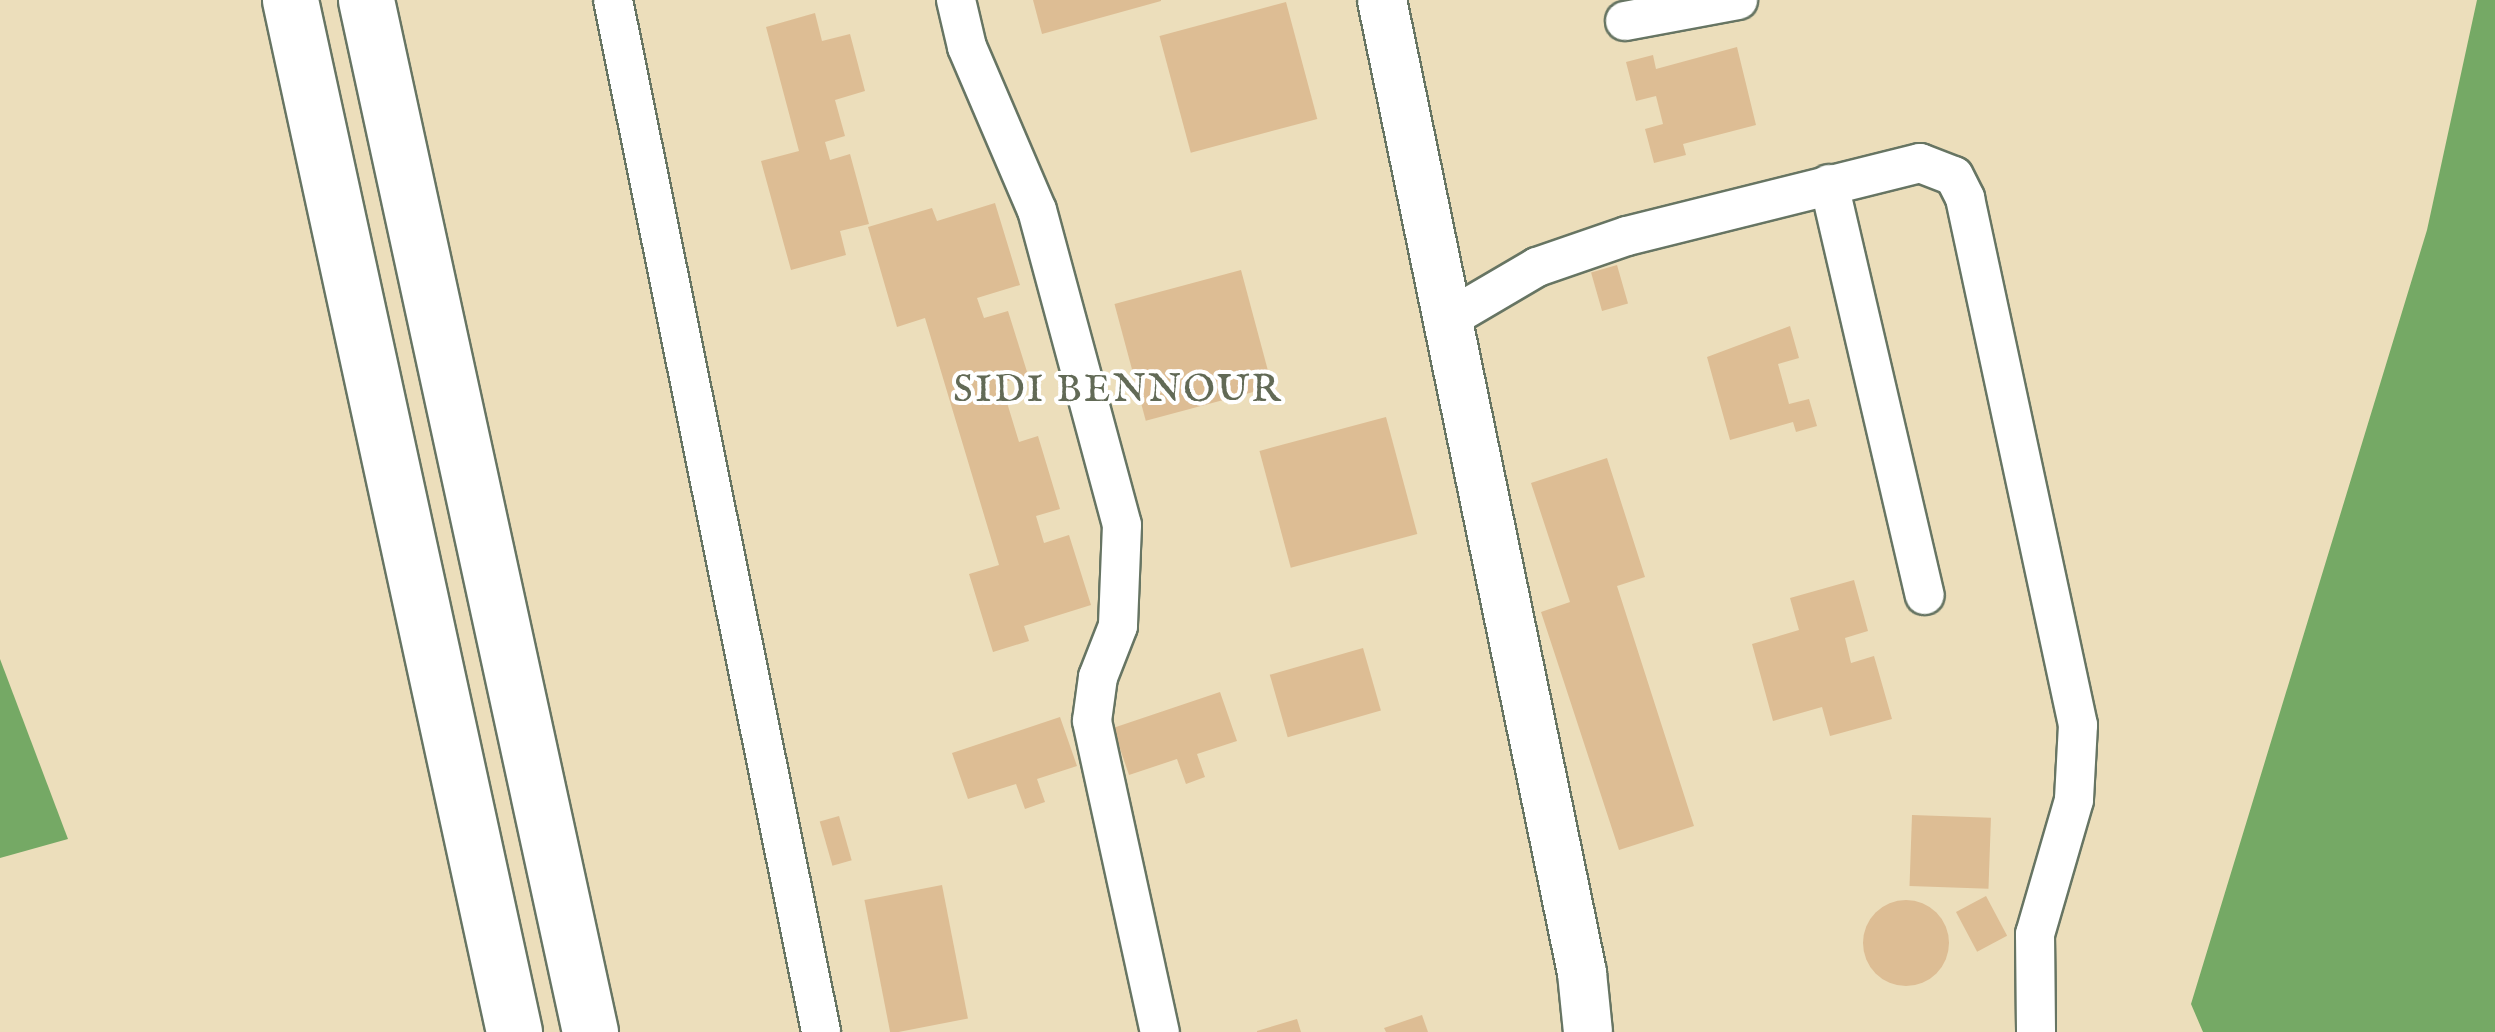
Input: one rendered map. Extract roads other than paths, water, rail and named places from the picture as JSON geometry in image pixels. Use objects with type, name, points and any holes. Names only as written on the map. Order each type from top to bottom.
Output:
[{"type":"main road","points":[[290,0],[514,1032]]},
{"type":"main road","points":[[366,0],[590,1032]]},
{"type":"street","points":[[613,0],[822,1032]]},
{"type":"street","points":[[956,0],[967,47],[1037,210],[1122,526],[1123,592],[1092,721],[1160,1032]]},
{"type":"street","points":[[1382,0],[1582,972],[1588,1032]]},
{"type":"street","points":[[1625,21],[1738,0]]},
{"type":"street","points":[[1445,321],[1490,292],[1581,250],[1828,184],[1932,164],[1954,176],[1965,198],[2078,725],[2074,800],[2035,934],[2036,1032]]},
{"type":"street","points":[[1828,184],[1925,595]]},
{"type":"district","name":"SIDI BENNOUR","points":[[1118,392]]}]
